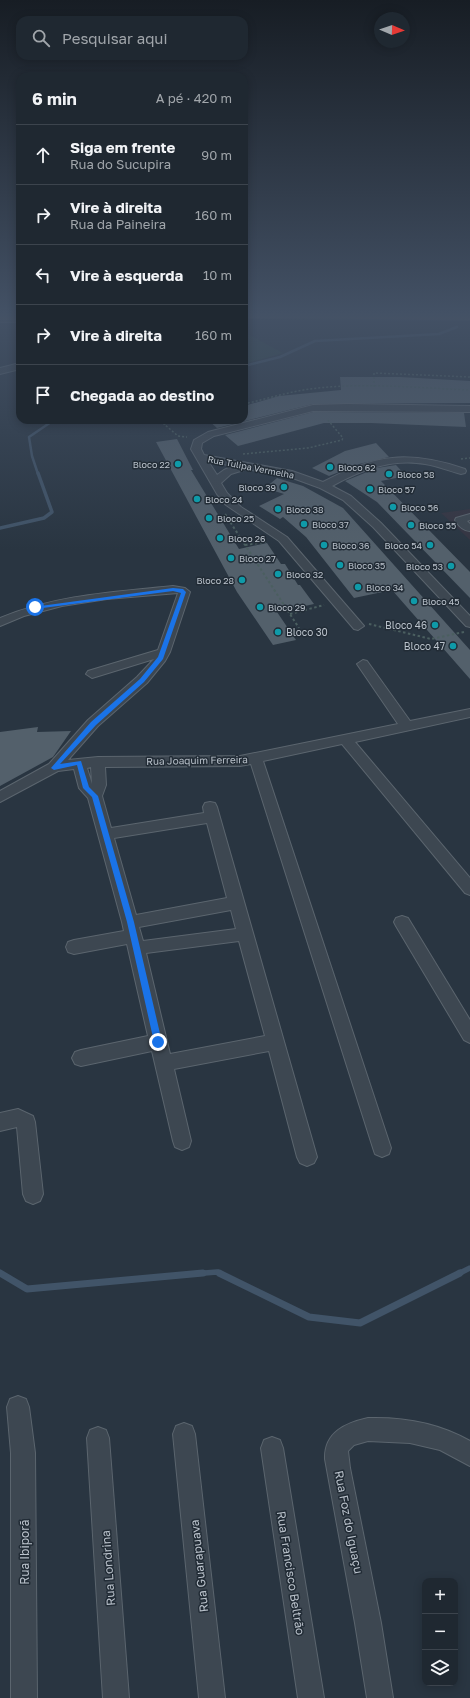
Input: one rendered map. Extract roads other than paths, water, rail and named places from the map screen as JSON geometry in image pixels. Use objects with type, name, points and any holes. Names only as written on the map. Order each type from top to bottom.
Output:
[{"type":"street","points":[[358,626],[283,539],[275,532],[230,505],[222,495],[196,449],[199,441],[211,434],[300,410],[347,407],[470,409]]},
{"type":"street","name":"Rua Tulipa Vermelha","points":[[200,457],[292,474],[324,486],[347,498],[372,521],[470,623]]},
{"type":"street","points":[[324,486],[355,468],[378,461],[420,460],[437,462],[462,471]]},
{"type":"street","points":[[216,483],[222,474],[228,470],[248,466]]},
{"type":"street","points":[[468,528],[460,520],[470,517]]},
{"type":"street","points":[[0,622],[19,612],[45,605],[173,589],[184,592],[164,652],[142,680],[94,723],[54,768]]},
{"type":"street","points":[[92,674],[164,652]]},
{"type":"street","points":[[363,664],[407,726]]},
{"type":"street","name":"Rua Joaquim Ferreira","points":[[0,797],[54,768],[79,763],[233,761],[256,759],[349,744],[407,726],[469,715]]},
{"type":"street","points":[[349,744],[470,889]]},
{"type":"street","points":[[256,759],[382,1148]]},
{"type":"street","points":[[95,796],[99,785],[98,762]]},
{"type":"street","points":[[79,763],[86,788],[95,796],[106,834],[133,935],[182,1141]]},
{"type":"street","points":[[106,834],[211,812],[308,1157]]},
{"type":"street","points":[[74,947],[133,935],[236,903]]},
{"type":"street","points":[[402,922],[470,1035]]},
{"type":"street","points":[[133,935],[245,934]]},
{"type":"street","points":[[81,1058],[158,1042]]},
{"type":"street","points":[[163,1063],[275,1042]]},
{"type":"street","points":[[0,1122],[18,1118],[26,1122],[33,1194]]},
{"type":"street","name":"Rua Ibiporã","points":[[18,1407],[23,1453],[24,1698]]},
{"type":"street","name":"Rua Foz do Iguaçu","points":[[380,1698],[337,1454],[339,1444],[348,1434],[360,1430],[405,1431],[432,1436],[451,1442],[470,1454]]},
{"type":"street","name":"Rua Guarapuava","points":[[184,1434],[212,1698]]},
{"type":"street","name":"Rua Londrina","points":[[98,1438],[116,1698]]},
{"type":"street","name":"Rua Francisco Beltrão","points":[[272,1448],[311,1698]]},
{"type":"waterway","points":[[38,474],[32,456],[29,437],[48,424]]},
{"type":"waterway","points":[[0,528],[44,518],[52,512],[38,473]]},
{"type":"waterway","points":[[219,1273],[309,1317],[360,1323],[470,1268]]},
{"type":"waterway","points":[[192,1274],[217,1272],[222,1274]]},
{"type":"waterway","points":[[2,1274],[0,1273],[27,1289],[192,1274]]},
{"type":"waterway","points":[[192,1274],[203,1273]]},
{"type":"place","name":"Bloco 22","points":[[178,464]]},
{"type":"place","name":"Bloco 62","points":[[330,467]]},
{"type":"place","name":"Bloco 58","points":[[389,474]]},
{"type":"place","name":"Bloco 39","points":[[284,487]]},
{"type":"place","name":"Bloco 57","points":[[370,489]]},
{"type":"place","name":"Bloco 24","points":[[197,499]]},
{"type":"place","name":"Bloco 56","points":[[393,507]]},
{"type":"place","name":"Bloco 38","points":[[278,509]]},
{"type":"place","name":"Bloco 25","points":[[209,518]]},
{"type":"place","name":"Bloco 37","points":[[304,524]]},
{"type":"place","name":"Bloco 55","points":[[411,525]]},
{"type":"place","name":"Bloco 26","points":[[220,538]]},
{"type":"place","name":"Bloco 36","points":[[324,545]]},
{"type":"place","name":"Bloco 54","points":[[430,545]]},
{"type":"place","name":"Bloco 27","points":[[231,558]]},
{"type":"place","name":"Bloco 35","points":[[340,565]]},
{"type":"place","name":"Bloco 53","points":[[451,566]]},
{"type":"place","name":"Bloco 32","points":[[278,574]]},
{"type":"place","name":"Bloco 28","points":[[242,580]]},
{"type":"place","name":"Bloco 34","points":[[358,587]]},
{"type":"place","name":"Bloco 45","points":[[414,601]]},
{"type":"place","name":"Bloco 29","points":[[260,607]]},
{"type":"place","name":"Bloco 46","points":[[435,625]]},
{"type":"place","name":"Bloco 30","points":[[278,632]]},
{"type":"place","name":"Bloco 47","points":[[453,646]]}]
